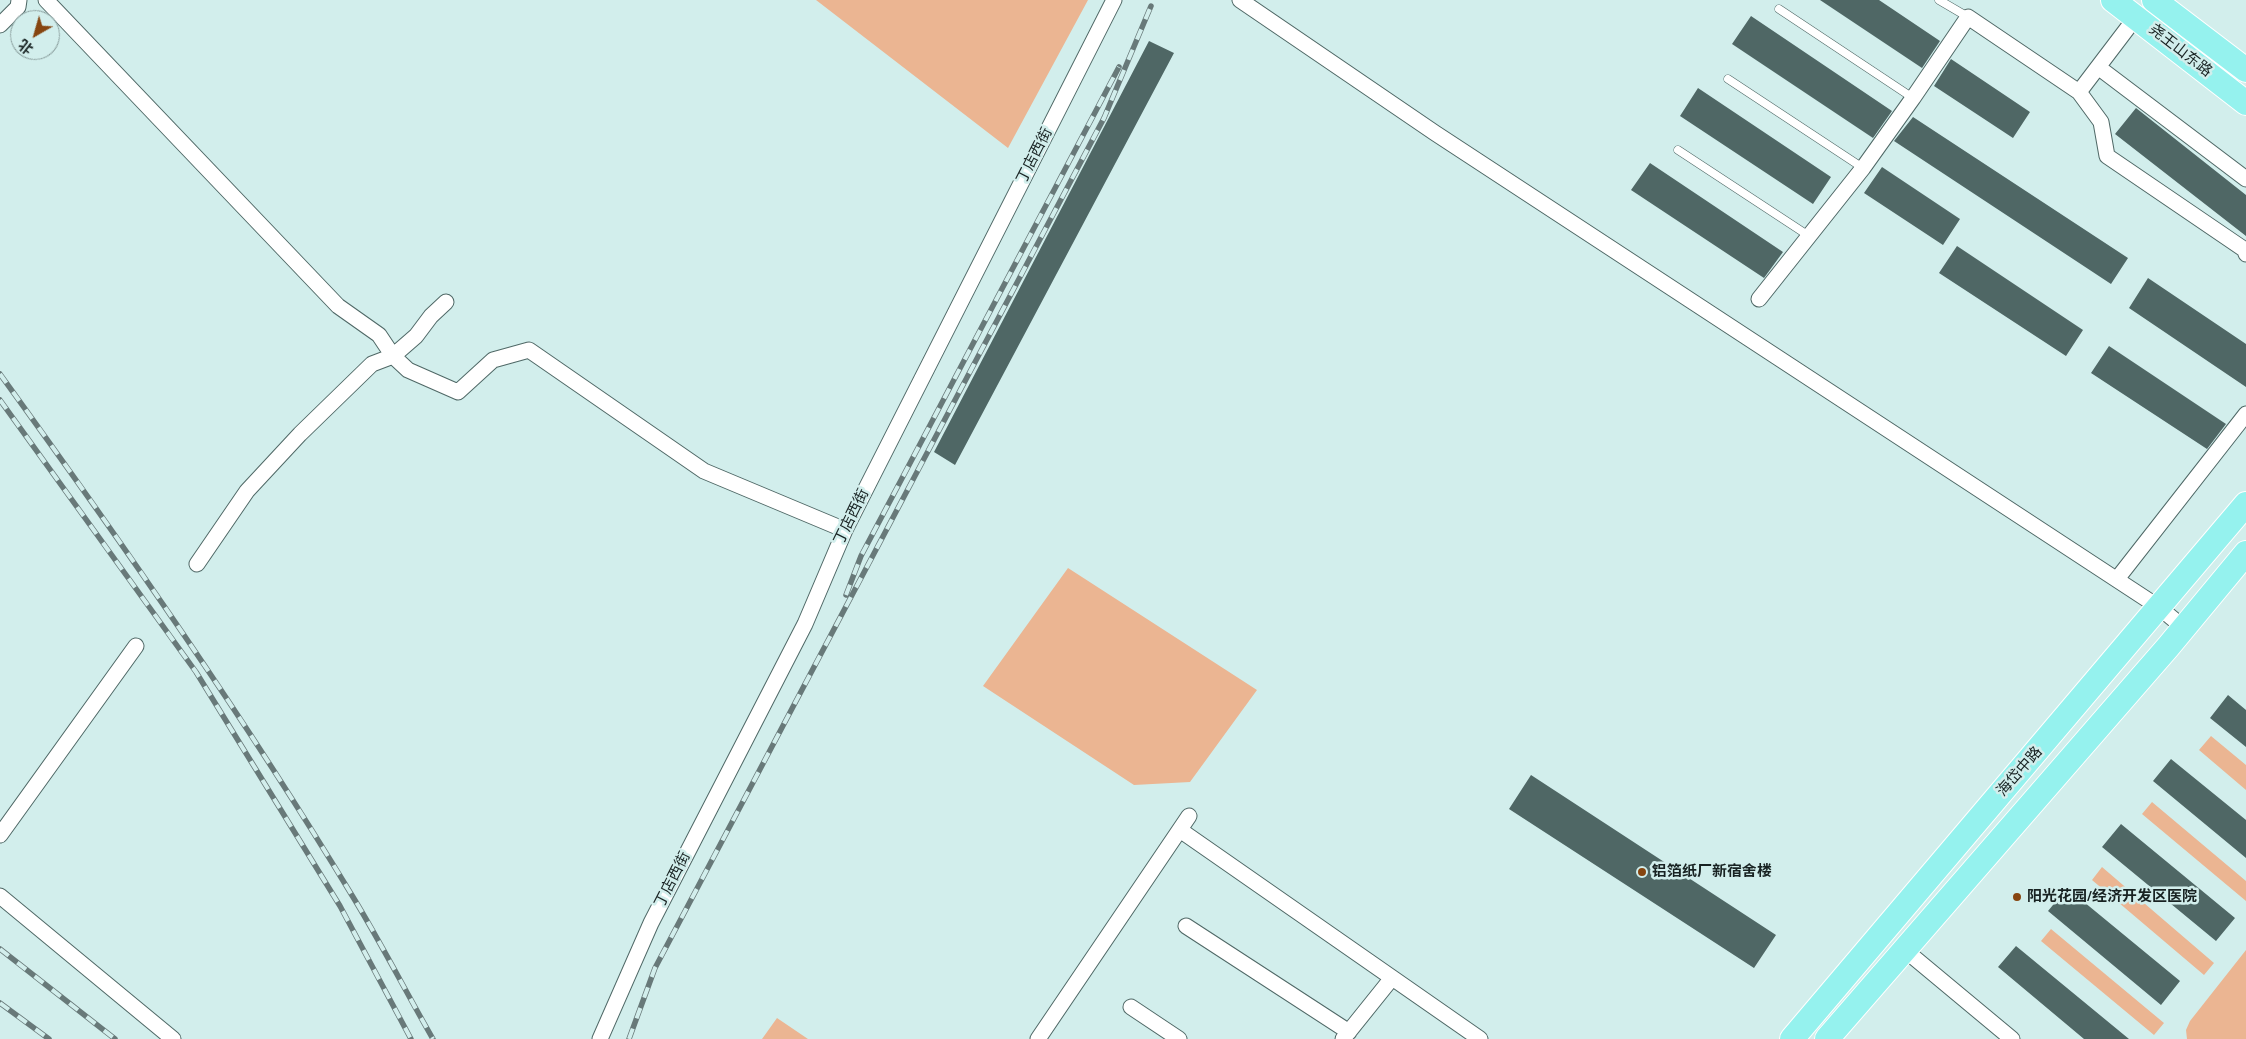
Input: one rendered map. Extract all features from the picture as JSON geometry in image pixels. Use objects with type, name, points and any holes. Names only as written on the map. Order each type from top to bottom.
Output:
[{"type":"main road","name":"尧王山东路","points":[[2154,0],[2246,70]]},
{"type":"main road","name":"尧王山东路","points":[[2123,8],[2246,103]]},
{"type":"main road","name":"海岱中路","points":[[1792,1039],[2160,608],[2246,504]]},
{"type":"main road","name":"海岱中路","points":[[1827,1039],[2184,628],[2246,553]]},
{"type":"street","points":[[0,26],[18,7],[18,0]]},
{"type":"street","points":[[46,0],[338,306],[379,335],[393,356],[408,370],[458,392],[493,360],[529,350],[704,471],[845,530]]},
{"type":"street","name":"丁店西街","points":[[600,1039],[651,923],[805,624],[845,530],[1114,0]]},
{"type":"street","points":[[1240,0],[1435,133],[2117,579],[2160,608],[2184,628]]},
{"type":"street","points":[[2079,92],[2098,67],[2123,8]]},
{"type":"street","points":[[1759,299],[1863,168],[1914,98],[1968,17],[2079,92],[2102,122],[2107,156],[2245,250],[2246,254]]},
{"type":"street","points":[[2098,67],[2246,179]]},
{"type":"street","points":[[197,564],[247,491],[300,434],[372,364],[393,356],[416,336],[431,316],[446,302]]},
{"type":"street","points":[[2117,579],[2246,414]]},
{"type":"street","points":[[0,835],[136,646]]},
{"type":"street","points":[[1040,1038],[1189,816]]},
{"type":"street","points":[[1180,830],[1480,1039]]},
{"type":"street","points":[[0,896],[173,1039]]},
{"type":"street","points":[[1186,926],[1346,1035],[1392,978]]},
{"type":"street","points":[[1904,950],[2012,1039]]},
{"type":"street","points":[[1131,1007],[1180,1039]]},
{"type":"lane","points":[[1939,0],[1968,17]]},
{"type":"lane","points":[[1779,9],[1914,98]]},
{"type":"lane","points":[[1728,78],[1863,168]]},
{"type":"lane","points":[[1678,150],[1809,236]]},
{"type":"shaded area","points":[[816,0],[1088,0],[1008,148]]},
{"type":"shaded area","points":[[1068,568],[1257,690],[1190,782],[1134,785],[983,686]]},
{"type":"shaded area","points":[[2211,736],[2246,765],[2246,790],[2199,750]]},
{"type":"shaded area","points":[[2152,802],[2246,881],[2246,901],[2142,814]]},
{"type":"shaded area","points":[[2102,867],[2214,963],[2204,975],[2092,880]]},
{"type":"shaded area","points":[[2051,929],[2164,1023],[2154,1035],[2041,941]]},
{"type":"shaded area","points":[[2246,950],[2246,1039],[2187,1039],[2186,1030],[2190,1021]]},
{"type":"shaded area","points":[[777,1018],[808,1039],[762,1039]]},
{"type":"building","points":[[1820,0],[1879,0],[1940,41],[1922,68]]},
{"type":"building","points":[[1751,16],[1892,111],[1873,138],[1732,44]]},
{"type":"building","points":[[1149,41],[1174,53],[955,465],[934,452]]},
{"type":"building","points":[[1951,59],[2030,112],[2013,138],[1934,86]]},
{"type":"building","points":[[1698,88],[1831,177],[1813,204],[1680,116]]},
{"type":"building","points":[[2136,108],[2246,195],[2246,236],[2115,134]]},
{"type":"building","points":[[1913,117],[2128,258],[2111,284],[1894,141]]},
{"type":"building","points":[[1650,163],[1783,252],[1764,278],[1631,190]]},
{"type":"building","points":[[1882,167],[1960,219],[1943,245],[1864,193]]},
{"type":"building","points":[[1957,246],[2083,330],[2066,356],[1939,273]]},
{"type":"building","points":[[2148,278],[2246,344],[2246,387],[2129,308]]},
{"type":"building","points":[[2109,346],[2226,424],[2207,449],[2091,373]]},
{"type":"building","points":[[2228,695],[2246,710],[2246,747],[2210,718]]},
{"type":"building","points":[[2171,759],[2246,820],[2246,858],[2153,781]]},
{"type":"building","name":"铝箔纸厂新宿舍楼","points":[[1531,775],[1776,935],[1754,968],[1509,809]]},
{"type":"building","points":[[2121,824],[2235,918],[2216,941],[2102,847]]},
{"type":"building","points":[[2067,888],[2180,981],[2161,1005],[2048,911]]},
{"type":"building","points":[[2016,946],[2129,1039],[2084,1039],[1998,967]]},
{"type":"railway","points":[[629,1039],[655,968],[1104,118],[1151,6]]},
{"type":"railway","points":[[846,595],[861,556],[1119,67]]},
{"type":"railway","points":[[0,374],[182,632],[269,763],[363,914],[433,1039]]},
{"type":"railway","points":[[0,400],[196,672],[340,906],[411,1039]]},
{"type":"railway","points":[[0,949],[115,1039]]},
{"type":"railway","points":[[0,1003],[49,1039]]},
{"type":"place","name":"铝箔纸厂新宿舍楼","points":[[1642,872]]},
{"type":"place","name":"阳光花园/经济开发区医院","points":[[2017,897]]}]
